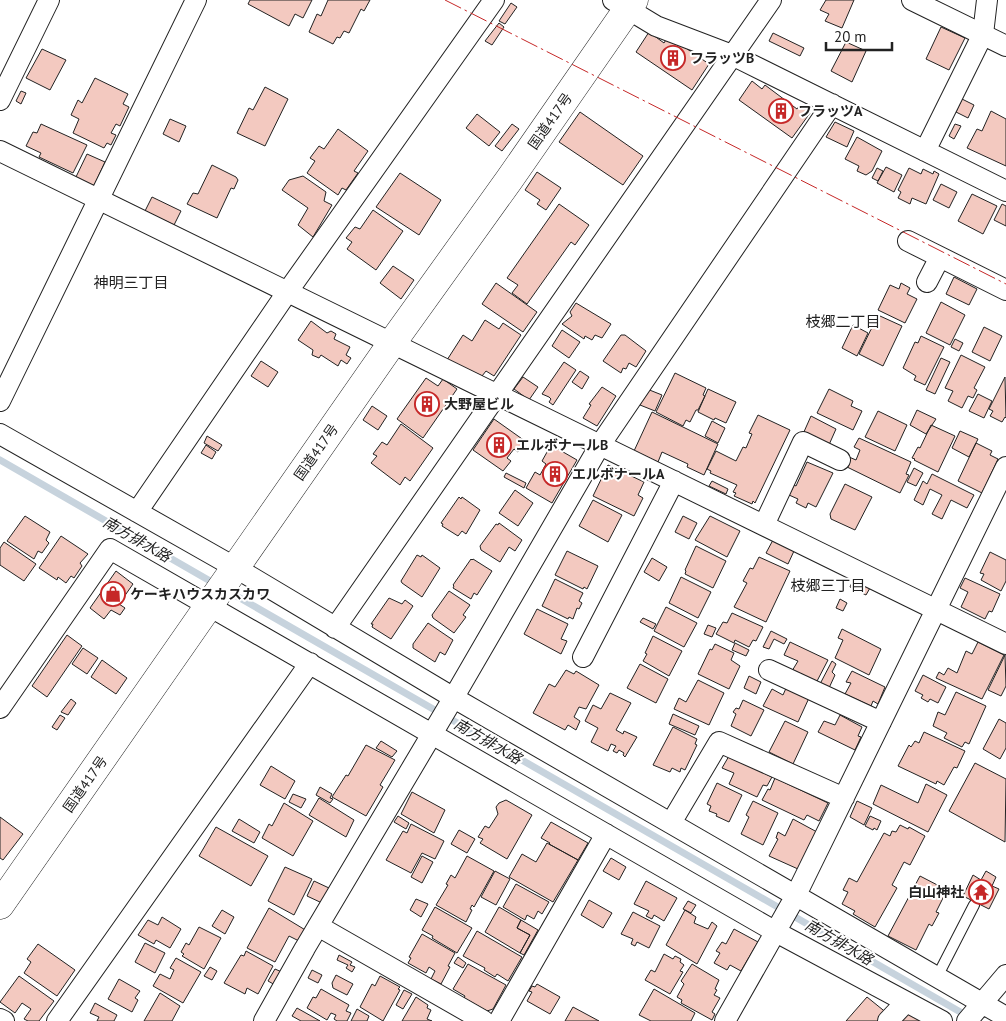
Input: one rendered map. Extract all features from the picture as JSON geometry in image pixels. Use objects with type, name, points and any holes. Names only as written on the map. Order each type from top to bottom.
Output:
[{"type":"highway","name":"国道417号","points":[[0,905],[508,180],[625,3]]},
{"type":"street","points":[[0,100],[49,0]]},
{"type":"street","points":[[0,401],[196,0]]},
{"type":"street","points":[[138,512],[288,292],[494,0]]},
{"type":"street","points":[[335,628],[770,0]]},
{"type":"street","points":[[912,0],[1006,46]]},
{"type":"street","points":[[925,151],[983,34],[987,0]]},
{"type":"street","points":[[625,3],[656,26],[732,55],[1006,191]]},
{"type":"street","points":[[264,1021],[600,445],[832,104]]},
{"type":"street","points":[[0,151],[1006,644]]},
{"type":"street","points":[[908,241],[1006,290]]},
{"type":"street","points":[[927,282],[940,257]]},
{"type":"street","points":[[0,434],[138,512],[233,572],[335,628],[452,700],[671,823],[795,897],[937,977],[975,1011],[1006,1017]]},
{"type":"street","points":[[764,525],[803,442],[840,460]]},
{"type":"street","points":[[725,1021],[795,897],[1006,467]]},
{"type":"street","points":[[583,657],[674,481]]},
{"type":"street","points":[[0,708],[110,549],[211,604],[310,663],[434,731],[606,834],[778,928],[942,1021]]},
{"type":"street","points":[[57,1021],[310,663]]},
{"type":"street","points":[[769,670],[881,722]]},
{"type":"street","points":[[671,823],[719,742],[844,798]]},
{"type":"street","points":[[499,1021],[606,834]]},
{"type":"street","points":[[318,926],[484,1021]]},
{"type":"street","points":[[975,1011],[1006,975]]},
{"type":"street","points":[[888,1021],[906,1002]]},
{"type":"street","points":[[0,1019],[4,1021]]},
{"type":"lane","points":[[937,977],[974,906]]},
{"type":"building","points":[[250,0],[312,0],[303,18],[295,14],[289,26],[248,4]]},
{"type":"building","points":[[328,0],[370,0],[364,11],[361,9],[349,33],[344,31],[333,44],[309,32],[317,14],[321,16]]},
{"type":"building","points":[[826,0],[854,0],[842,28],[825,21],[829,14],[820,10]]},
{"type":"building","points":[[511,3],[517,7],[505,24],[499,21]]},
{"type":"building","points":[[499,23],[504,27],[492,45],[485,41]]},
{"type":"building","points":[[941,27],[965,38],[949,70],[926,59]]},
{"type":"building","name":"フラッツB","points":[[649,32],[664,43],[667,38],[680,44],[709,64],[692,90],[636,52]]},
{"type":"building","points":[[773,33],[804,48],[800,56],[769,41]]},
{"type":"building","points":[[846,42],[866,51],[852,82],[831,71]]},
{"type":"building","points":[[42,49],[66,60],[50,90],[26,78]]},
{"type":"building","points":[[95,78],[128,94],[123,104],[129,107],[120,126],[116,124],[111,133],[116,135],[111,145],[107,143],[104,148],[73,133],[79,119],[71,115],[78,100],[82,103]]},
{"type":"building","name":"フラッツA","points":[[752,81],[762,89],[765,85],[797,109],[800,105],[810,113],[792,138],[739,100]]},
{"type":"building","points":[[265,87],[288,99],[265,146],[237,133],[249,108],[253,110]]},
{"type":"building","points":[[21,91],[26,93],[21,104],[16,101]]},
{"type":"building","points":[[962,99],[974,105],[968,118],[956,112]]},
{"type":"building","points":[[991,111],[1006,119],[1006,166],[967,148],[977,129],[982,131]]},
{"type":"building","points":[[580,112],[643,156],[623,185],[559,142]]},
{"type":"building","points":[[477,114],[500,132],[489,146],[466,128]]},
{"type":"building","points":[[170,119],[186,126],[179,142],[163,134]]},
{"type":"building","points":[[835,122],[854,131],[847,147],[826,137]]},
{"type":"building","points":[[41,124],[87,145],[73,173],[39,157],[41,153],[26,146],[33,132],[37,133]]},
{"type":"building","points":[[512,124],[519,129],[502,151],[495,146]]},
{"type":"building","points":[[955,124],[961,126],[954,139],[949,136]]},
{"type":"building","points":[[338,129],[368,151],[354,171],[358,173],[346,190],[342,188],[338,195],[307,173],[315,161],[310,158],[319,146],[324,149]]},
{"type":"building","points":[[857,137],[882,151],[872,171],[866,175],[857,171],[859,166],[845,159]]},
{"type":"building","points":[[87,154],[105,162],[93,188],[75,179]]},
{"type":"building","points":[[212,165],[236,177],[238,180],[234,189],[231,188],[217,218],[187,204],[193,193],[198,194]]},
{"type":"building","points":[[886,167],[902,175],[894,192],[877,183]]},
{"type":"building","points":[[877,168],[883,171],[878,181],[872,178]]},
{"type":"building","points":[[909,168],[921,174],[923,169],[933,174],[934,171],[939,174],[926,204],[912,198],[910,204],[898,198],[901,192],[898,190]]},
{"type":"building","points":[[537,172],[561,188],[546,210],[537,204],[540,200],[525,190]]},
{"type":"building","points":[[400,173],[441,200],[419,235],[376,207]]},
{"type":"building","points":[[303,176],[326,192],[324,201],[332,205],[313,237],[298,225],[308,208],[282,190],[289,180]]},
{"type":"building","points":[[941,184],[957,192],[949,208],[933,200]]},
{"type":"building","points":[[972,194],[997,206],[983,234],[958,221]]},
{"type":"building","points":[[152,197],[181,211],[174,225],[145,211]]},
{"type":"building","points":[[559,204],[589,225],[575,245],[571,242],[527,304],[512,293],[518,285],[507,278]]},
{"type":"building","points":[[1002,204],[1006,206],[1006,226],[994,220]]},
{"type":"building","points":[[373,210],[403,231],[376,270],[347,249],[352,242],[346,238],[355,227],[360,229]]},
{"type":"building","points":[[393,266],[414,280],[401,299],[380,283]]},
{"type":"building","points":[[954,277],[977,289],[969,305],[946,294]]},
{"type":"building","points":[[496,283],[537,312],[523,332],[482,304]]},
{"type":"building","points":[[901,283],[910,288],[907,294],[917,299],[905,323],[878,310],[890,285],[899,289]]},
{"type":"building","points":[[941,302],[965,315],[950,345],[926,333]]},
{"type":"building","points":[[576,303],[611,324],[602,338],[595,335],[592,340],[585,336],[584,339],[562,324],[572,316],[570,312]]},
{"type":"building","points":[[880,316],[902,326],[883,366],[859,354],[876,319],[878,320]]},
{"type":"building","points":[[485,320],[499,329],[503,323],[521,335],[494,376],[486,371],[482,376],[447,360],[463,335],[472,341]]},
{"type":"building","points":[[311,321],[327,333],[331,331],[336,334],[334,339],[350,347],[346,355],[351,358],[347,364],[341,360],[338,366],[321,355],[319,358],[312,355],[313,350],[298,340]]},
{"type":"building","points":[[853,325],[868,333],[857,356],[842,348]]},
{"type":"building","points":[[984,327],[1002,336],[990,361],[972,352]]},
{"type":"building","points":[[562,330],[580,342],[569,358],[552,346]]},
{"type":"building","points":[[621,335],[625,335],[646,351],[636,367],[629,363],[626,369],[623,368],[621,373],[603,361]]},
{"type":"building","points":[[921,336],[944,347],[925,385],[914,380],[916,376],[903,368],[915,342],[918,343]]},
{"type":"building","points":[[955,339],[963,343],[959,351],[951,347]]},
{"type":"building","points":[[961,355],[985,367],[974,388],[977,390],[973,398],[968,396],[962,408],[948,401],[953,391],[945,388]]},
{"type":"building","points":[[941,358],[950,362],[935,394],[926,390]]},
{"type":"building","points":[[261,361],[278,372],[268,387],[251,376]]},
{"type":"building","points":[[564,362],[576,370],[553,405],[549,402],[551,399],[549,397],[542,394]]},
{"type":"building","points":[[580,371],[589,377],[582,389],[572,382]]},
{"type":"building","points":[[675,373],[706,388],[703,395],[705,396],[698,410],[696,410],[690,422],[686,420],[683,426],[656,412]]},
{"type":"building","points":[[523,377],[538,387],[529,400],[514,389]]},
{"type":"building","points":[[1005,377],[1006,418],[1002,422],[990,416],[993,411],[989,409]]},
{"type":"building","name":"大野屋ビル","points":[[426,378],[438,386],[443,379],[457,389],[423,438],[397,419]]},
{"type":"building","points":[[602,387],[616,396],[597,426],[583,418],[591,405],[589,404]]},
{"type":"building","points":[[647,389],[662,395],[655,411],[640,405]]},
{"type":"building","points":[[708,389],[736,402],[726,423],[715,418],[714,420],[698,412]]},
{"type":"building","points":[[829,389],[853,401],[851,406],[862,411],[853,430],[817,413]]},
{"type":"building","points":[[978,394],[992,401],[984,418],[969,411]]},
{"type":"building","points":[[372,406],[387,416],[378,430],[363,420]]},
{"type":"building","points":[[917,410],[936,419],[926,434],[910,425]]},
{"type":"building","points":[[878,411],[907,425],[895,451],[865,437]]},
{"type":"building","points":[[652,412],[718,444],[704,475],[687,467],[688,464],[662,452],[658,462],[634,451]]},
{"type":"building","points":[[758,415],[790,430],[755,503],[753,501],[752,504],[734,496],[736,493],[733,492],[737,485],[710,473],[711,471],[707,469],[716,451],[736,461],[743,447],[746,448],[752,434],[749,433]]},
{"type":"building","points":[[811,416],[836,429],[828,447],[803,434]]},
{"type":"building","name":"エルボナールB","points":[[494,419],[525,441],[518,452],[514,449],[507,458],[511,461],[503,471],[473,450]]},
{"type":"building","points":[[712,421],[725,428],[718,443],[705,436]]},
{"type":"building","points":[[401,424],[433,448],[410,481],[405,477],[400,485],[371,463],[377,456],[373,454],[382,442],[387,445]]},
{"type":"building","points":[[931,425],[955,436],[938,472],[912,458],[918,447],[920,448]]},
{"type":"building","points":[[960,431],[978,439],[969,457],[952,448]]},
{"type":"building","points":[[207,436],[222,445],[218,451],[204,443]]},
{"type":"building","points":[[859,438],[911,462],[906,474],[909,475],[900,493],[845,466],[849,457],[856,460],[860,450],[854,447]]},
{"type":"building","points":[[976,443],[992,451],[990,455],[998,459],[982,493],[958,481]]},
{"type":"building","points":[[206,445],[216,452],[212,459],[201,453]]},
{"type":"building","name":"エルボナールA","points":[[551,445],[577,460],[552,503],[526,488],[535,472],[540,475],[546,464],[542,461]]},
{"type":"building","points":[[807,462],[833,473],[816,507],[808,503],[806,508],[796,503],[798,499],[789,495],[794,485],[796,486]]},
{"type":"building","points":[[608,465],[644,482],[638,495],[643,498],[634,516],[593,496]]},
{"type":"building","points":[[914,468],[923,473],[916,486],[907,482]]},
{"type":"building","points":[[506,473],[526,483],[524,488],[504,477]]},
{"type":"building","points":[[932,474],[974,495],[967,508],[951,500],[942,519],[932,514],[942,495],[930,489],[923,505],[914,500],[923,481],[927,484]]},
{"type":"building","points":[[712,481],[728,489],[726,494],[709,486]]},
{"type":"building","points":[[845,484],[872,497],[855,530],[831,519],[830,514]]},
{"type":"building","points":[[515,490],[533,503],[518,526],[499,513]]},
{"type":"building","points":[[459,497],[461,499],[462,497],[480,510],[466,534],[462,531],[458,536],[442,526],[443,524],[441,523]]},
{"type":"building","points":[[593,500],[622,515],[608,542],[579,526]]},
{"type":"building","points":[[25,516],[50,532],[46,540],[49,543],[42,553],[38,551],[34,559],[7,541]]},
{"type":"building","points":[[683,516],[697,523],[689,539],[675,532]]},
{"type":"building","points":[[710,516],[740,531],[727,557],[695,540]]},
{"type":"building","points":[[499,523],[522,540],[515,551],[509,547],[500,562],[481,550],[480,546],[496,524],[498,525]]},
{"type":"building","points":[[61,536],[88,554],[80,563],[82,566],[74,578],[71,576],[66,583],[58,577],[57,580],[39,568]]},
{"type":"building","points":[[773,540],[794,551],[788,564],[766,553]]},
{"type":"building","points":[[4,542],[36,564],[24,581],[0,565],[0,548]]},
{"type":"building","points":[[696,546],[726,561],[713,588],[685,574]]},
{"type":"building","points":[[567,551],[598,566],[587,589],[584,587],[583,589],[555,575]]},
{"type":"building","points":[[990,552],[1006,560],[1006,581],[1001,591],[981,580],[984,574],[980,573]]},
{"type":"building","points":[[417,555],[421,557],[422,555],[440,568],[422,597],[401,581]]},
{"type":"building","points":[[759,557],[790,571],[766,622],[734,607],[747,583],[743,581],[750,568],[753,569]]},
{"type":"building","points":[[652,558],[667,567],[659,581],[644,572]]},
{"type":"building","points":[[471,559],[492,571],[477,595],[474,593],[471,599],[453,588],[453,585]]},
{"type":"building","name":"ケーキハウスカスカワ","points":[[116,571],[133,584],[119,604],[125,608],[120,615],[111,610],[104,619],[90,608]]},
{"type":"building","points":[[681,577],[711,592],[698,618],[669,603]]},
{"type":"building","points":[[965,578],[1000,594],[992,612],[989,611],[985,619],[961,607],[968,592],[960,588]]},
{"type":"building","points":[[555,579],[583,593],[579,601],[582,603],[579,609],[577,608],[573,619],[569,617],[568,619],[542,606]]},
{"type":"building","points":[[853,580],[870,588],[866,595],[850,587]]},
{"type":"building","points":[[449,591],[470,605],[463,615],[466,617],[454,633],[433,618],[432,615]]},
{"type":"building","points":[[389,598],[402,604],[405,600],[413,606],[391,639],[372,627],[373,624],[371,624]]},
{"type":"building","points":[[840,599],[847,603],[843,611],[836,608]]},
{"type":"building","points":[[666,607],[697,623],[684,647],[654,631]]},
{"type":"building","points":[[537,609],[568,624],[561,639],[567,641],[561,654],[524,634]]},
{"type":"building","points":[[732,613],[763,627],[756,641],[753,640],[749,647],[735,640],[734,643],[716,634],[723,622],[727,623]]},
{"type":"building","points":[[643,618],[656,624],[653,629],[640,622]]},
{"type":"building","points":[[428,623],[453,640],[445,655],[440,652],[435,662],[413,648],[413,644]]},
{"type":"building","points":[[708,625],[716,628],[712,637],[704,634]]},
{"type":"building","points":[[842,629],[881,649],[869,675],[835,658],[843,640],[838,638]]},
{"type":"building","points":[[771,631],[787,639],[784,644],[774,639],[769,649],[763,647]]},
{"type":"building","points":[[67,635],[82,646],[47,697],[32,686]]},
{"type":"building","points":[[653,636],[682,651],[669,676],[643,661]]},
{"type":"building","points":[[790,642],[828,660],[816,683],[792,671],[798,661],[784,655]]},
{"type":"building","points":[[978,642],[1004,655],[982,699],[936,678],[939,672],[944,675],[948,668],[957,673],[966,651],[972,654]]},
{"type":"building","points":[[735,643],[749,650],[746,656],[732,650]]},
{"type":"building","points":[[715,644],[734,653],[731,660],[740,666],[729,689],[698,674],[710,649],[712,650]]},
{"type":"building","points":[[83,648],[98,658],[87,674],[72,664]]},
{"type":"building","points":[[1005,655],[1006,686],[1001,696],[988,690]]},
{"type":"building","points":[[102,660],[127,678],[116,694],[91,677]]},
{"type":"building","points":[[832,661],[836,664],[832,672],[835,675],[829,688],[820,684]]},
{"type":"building","points":[[640,664],[668,679],[656,703],[627,688]]},
{"type":"building","points":[[566,670],[574,674],[576,671],[599,685],[586,709],[579,707],[574,717],[580,721],[576,730],[568,725],[565,730],[533,713],[549,684],[555,687]]},
{"type":"building","points":[[852,671],[885,687],[878,704],[873,701],[871,706],[845,694],[851,683],[846,682]]},
{"type":"building","points":[[923,675],[946,687],[938,703],[930,699],[928,702],[921,698],[923,695],[915,691]]},
{"type":"building","points":[[749,676],[761,682],[756,694],[744,688]]},
{"type":"building","points":[[698,680],[724,693],[709,725],[674,709],[679,698],[686,702]]},
{"type":"building","points":[[787,686],[809,698],[798,722],[763,706],[772,689],[783,695]]},
{"type":"building","points":[[956,692],[986,706],[969,744],[965,742],[962,747],[944,738],[947,733],[933,726],[938,712],[945,715]]},
{"type":"building","points":[[610,693],[631,703],[616,730],[623,734],[624,731],[637,737],[625,757],[624,753],[619,750],[617,753],[613,751],[616,746],[611,744],[608,751],[591,742],[598,728],[585,721],[593,705],[601,709]]},
{"type":"building","points":[[71,699],[76,703],[68,715],[61,712]]},
{"type":"building","points":[[743,700],[764,710],[751,736],[731,726],[736,714],[733,712],[736,708],[739,709]]},
{"type":"building","points":[[673,714],[699,726],[695,735],[669,724]]},
{"type":"building","points":[[60,715],[65,718],[57,730],[52,727]]},
{"type":"building","points":[[840,715],[862,727],[858,736],[861,737],[855,750],[818,732],[824,721],[835,725]]},
{"type":"building","points":[[999,719],[1006,723],[1006,748],[1000,759],[983,749]]},
{"type":"building","points":[[785,721],[808,732],[793,764],[769,752]]},
{"type":"building","points":[[673,727],[697,739],[695,744],[697,745],[685,770],[681,768],[680,772],[672,768],[670,772],[653,765]]},
{"type":"building","points":[[924,732],[965,751],[957,768],[954,767],[944,785],[937,781],[936,784],[898,766],[909,745],[911,747],[915,741],[919,743]]},
{"type":"building","points":[[381,741],[397,751],[392,757],[376,748]]},
{"type":"building","points":[[366,745],[395,760],[380,785],[383,787],[366,816],[332,797],[346,775],[348,776]]},
{"type":"building","points":[[729,756],[772,777],[767,786],[763,785],[757,797],[729,784],[734,773],[722,768]]},
{"type":"building","points":[[975,763],[1006,779],[1005,842],[949,811]]},
{"type":"building","points":[[271,766],[295,781],[285,799],[260,785]]},
{"type":"building","points":[[775,778],[828,803],[819,821],[807,815],[804,820],[762,800],[768,789],[770,790]]},
{"type":"building","points":[[717,783],[742,795],[729,822],[709,811],[711,806],[707,804]]},
{"type":"building","points":[[926,784],[947,795],[928,832],[873,804],[881,785],[918,803]]},
{"type":"building","points":[[320,787],[332,794],[330,798],[333,799],[330,803],[316,795]]},
{"type":"building","points":[[412,792],[445,810],[434,833],[401,814]]},
{"type":"building","points":[[293,794],[306,799],[301,808],[289,802]]},
{"type":"building","points":[[319,798],[354,820],[346,837],[309,815]]},
{"type":"building","points":[[506,800],[532,815],[507,859],[480,843],[483,839],[478,837],[485,826],[489,828],[498,814],[496,807],[499,803]]},
{"type":"building","points":[[753,801],[778,813],[763,845],[741,834],[749,817],[746,815]]},
{"type":"building","points":[[857,801],[872,808],[864,825],[850,817]]},
{"type":"building","points":[[284,803],[313,821],[293,856],[262,838],[269,824],[272,826]]},
{"type":"building","points":[[398,816],[409,823],[406,829],[394,822]]},
{"type":"building","points":[[870,816],[881,821],[877,830],[865,826]]},
{"type":"building","points":[[0,817],[23,834],[3,860],[0,858]]},
{"type":"building","points":[[239,819],[260,832],[254,843],[232,831]]},
{"type":"building","points":[[793,819],[817,832],[798,869],[769,856],[778,839],[776,838],[778,832],[785,836]]},
{"type":"building","points":[[551,822],[588,843],[578,860],[541,838]]},
{"type":"building","points":[[411,824],[444,841],[435,859],[422,853],[411,873],[386,860],[403,831],[407,833]]},
{"type":"building","points":[[900,825],[908,829],[909,827],[925,836],[910,865],[904,862],[892,885],[897,888],[875,927],[853,914],[855,911],[842,904],[848,892],[843,890],[849,878],[857,882],[884,833],[890,836],[892,831],[896,832]]},
{"type":"building","points":[[216,827],[268,856],[251,886],[199,856]]},
{"type":"building","points":[[459,830],[475,839],[467,853],[451,844]]},
{"type":"building","points":[[547,843],[578,860],[553,902],[509,877],[522,854],[536,862]]},
{"type":"building","points":[[422,856],[433,862],[422,883],[411,877]]},
{"type":"building","points":[[467,856],[494,871],[474,907],[472,905],[470,909],[472,910],[466,922],[436,905],[448,885],[446,884],[451,875],[455,878]]},
{"type":"building","points":[[611,858],[626,867],[619,880],[603,871]]},
{"type":"building","points":[[285,867],[312,879],[294,915],[268,901]]},
{"type":"building","points":[[495,871],[510,879],[496,905],[481,897]]},
{"type":"building","name":"白山神社","points":[[986,871],[996,877],[992,886],[999,889],[989,909],[963,896],[973,875],[981,880]]},
{"type":"building","points":[[920,876],[947,890],[936,912],[939,913],[932,926],[929,924],[916,950],[888,936]]},
{"type":"building","points":[[314,881],[329,888],[322,903],[307,896]]},
{"type":"building","points":[[646,881],[677,898],[664,921],[654,915],[652,919],[646,916],[649,911],[634,904]]},
{"type":"building","points":[[516,884],[549,902],[542,914],[538,911],[534,919],[527,915],[525,920],[503,907]]},
{"type":"building","points":[[416,899],[428,904],[421,917],[410,910]]},
{"type":"building","points":[[589,900],[612,913],[603,928],[581,915]]},
{"type":"building","points":[[688,901],[696,905],[691,913],[683,909]]},
{"type":"building","points":[[435,907],[472,928],[457,953],[422,930]]},
{"type":"building","points":[[499,907],[521,920],[517,928],[530,935],[520,953],[485,932]]},
{"type":"building","points":[[269,908],[307,931],[301,942],[289,936],[275,962],[247,948]]},
{"type":"building","points":[[222,910],[234,917],[225,934],[212,926]]},
{"type":"building","points":[[685,910],[696,917],[694,923],[708,929],[712,922],[717,926],[697,964],[666,945]]},
{"type":"building","points":[[633,912],[660,926],[649,948],[637,942],[635,946],[631,944],[633,939],[621,934]]},
{"type":"building","points":[[162,917],[181,929],[170,948],[156,940],[154,944],[138,935],[148,920],[158,925]]},
{"type":"building","points":[[521,920],[538,930],[524,955],[520,953],[530,935],[517,928]]},
{"type":"building","points":[[199,927],[221,938],[204,969],[182,956],[184,954],[181,952],[186,943],[189,945]]},
{"type":"building","points":[[734,929],[758,942],[741,971],[730,965],[727,970],[714,963],[720,953],[716,951],[722,942],[726,944]]},
{"type":"building","points":[[477,931],[522,957],[508,981],[497,974],[495,977],[484,970],[485,968],[463,956]]},
{"type":"building","points":[[422,934],[455,953],[441,984],[431,979],[435,971],[429,967],[426,973],[408,963],[411,958],[409,957]]},
{"type":"building","points":[[145,943],[165,953],[155,973],[135,962]]},
{"type":"building","points":[[38,944],[75,970],[57,996],[24,973],[31,962],[27,959]]},
{"type":"building","points":[[246,951],[273,966],[258,994],[247,988],[245,994],[224,983],[241,955],[244,956]]},
{"type":"building","points":[[664,954],[673,959],[675,956],[681,959],[680,962],[684,965],[680,971],[683,972],[670,994],[645,980],[651,970],[655,972]]},
{"type":"building","points":[[339,955],[352,962],[350,965],[355,967],[352,972],[346,968],[348,965],[337,960]]},
{"type":"building","points":[[458,957],[466,963],[463,968],[454,963]]},
{"type":"building","points":[[176,958],[201,972],[183,1003],[153,986],[160,974],[170,979],[174,970],[170,968]]},
{"type":"building","points":[[468,964],[506,985],[493,1009],[487,1011],[464,998],[465,996],[453,989]]},
{"type":"building","points":[[692,964],[719,980],[714,995],[720,998],[712,1012],[715,1014],[712,1020],[681,1003],[682,1000],[677,997],[684,984],[681,981]]},
{"type":"building","points":[[210,967],[217,971],[212,980],[204,976]]},
{"type":"building","points":[[275,969],[284,973],[277,986],[268,981]]},
{"type":"building","points":[[312,970],[322,975],[318,983],[308,978]]},
{"type":"building","points":[[336,975],[353,984],[347,995],[333,988],[332,983]]},
{"type":"building","points":[[19,976],[54,1001],[39,1021],[24,1019],[31,1009],[22,1003],[15,1013],[0,1002]]},
{"type":"building","points":[[380,976],[400,987],[383,1021],[360,1007],[372,984],[375,986]]},
{"type":"building","points":[[119,979],[140,991],[135,998],[138,1000],[132,1012],[108,999]]},
{"type":"building","points":[[537,984],[560,997],[550,1014],[527,1001],[532,992],[529,991],[532,986],[535,987]]},
{"type":"building","points":[[321,989],[349,1005],[346,1011],[351,1013],[347,1021],[337,1021],[334,1019],[336,1015],[331,1013],[327,1020],[307,1008],[313,997],[316,998]]},
{"type":"building","points":[[654,989],[695,1013],[691,1021],[651,1021],[639,1015]]},
{"type":"building","points":[[404,990],[412,994],[403,1009],[396,1005]]},
{"type":"building","points":[[160,993],[180,1006],[172,1021],[144,1021]]},
{"type":"building","points":[[416,997],[428,1005],[427,1008],[431,1010],[427,1019],[432,1021],[402,1021]]},
{"type":"building","points":[[867,997],[888,1014],[882,1021],[846,1021]]},
{"type":"building","points":[[95,1003],[117,1015],[114,1021],[97,1021],[99,1017],[90,1013]]},
{"type":"building","points":[[573,1007],[599,1021],[565,1021]]},
{"type":"building","points":[[297,1008],[320,1021],[301,1021],[292,1016]]},
{"type":"building","points":[[357,1009],[369,1016],[367,1021],[351,1021]]},
{"type":"building","points":[[905,1012],[921,1021],[900,1021]]},
{"type":"waterway","name":"南方排水路","points":[[0,460],[217,585]]},
{"type":"waterway","name":"南方排水路","points":[[226,590],[969,1017]]},
{"type":"power","points":[[445,0],[1006,284]]},
{"type":"place","name":"フラッツB","points":[[673,58]]},
{"type":"place","name":"フラッツA","points":[[781,111]]},
{"type":"place","name":"大野屋ビル","points":[[427,404]]},
{"type":"place","name":"エルボナールB","points":[[499,445]]},
{"type":"place","name":"エルボナールA","points":[[555,474]]},
{"type":"place","name":"ケーキハウスカスカワ","points":[[113,594]]},
{"type":"place","name":"白山神社","points":[[981,892]]},
{"type":"district","name":"神明三丁目","points":[[131,282]]},
{"type":"district","name":"枝郷二丁目","points":[[843,321]]},
{"type":"district","name":"枝郷三丁目","points":[[828,585]]}]
